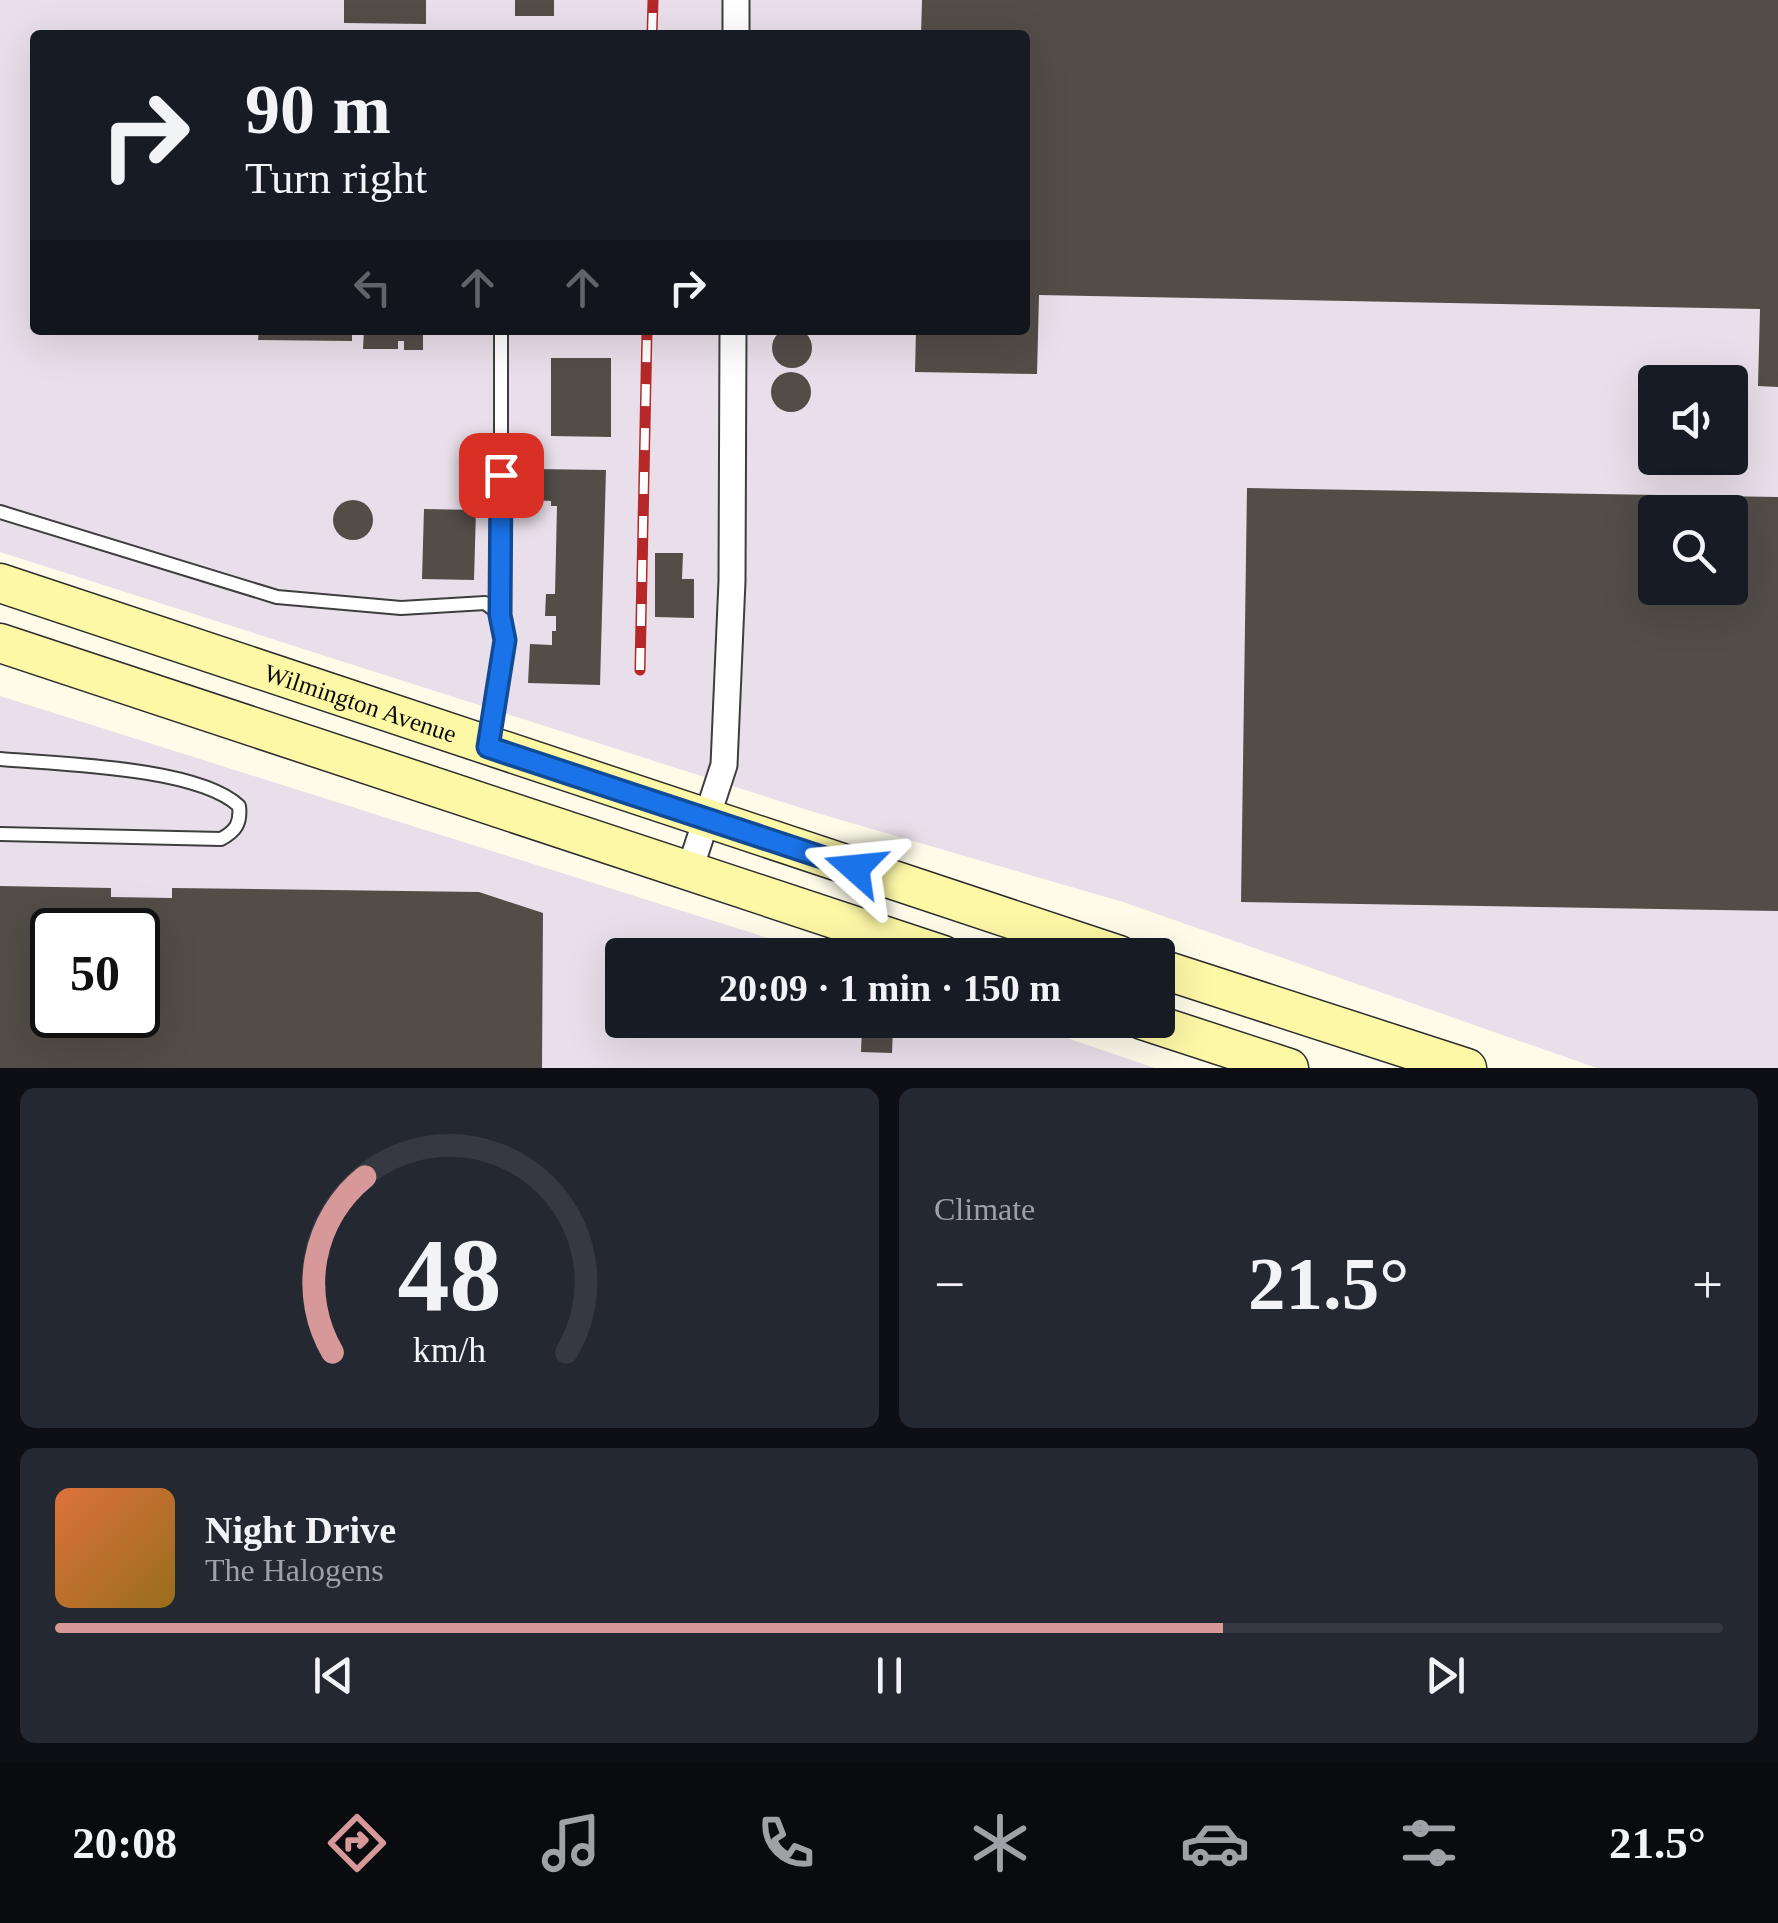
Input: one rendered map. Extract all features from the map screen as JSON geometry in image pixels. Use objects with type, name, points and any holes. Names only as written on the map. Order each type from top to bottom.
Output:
[{"type":"main road","name":"Wilmington Avenue","points":[[0,582],[1068,938]]},
{"type":"main road","points":[[0,643],[890,938]]},
{"type":"main road","points":[[1175,974],[1467,1068]]},
{"type":"main road","points":[[1175,1031],[1289,1068]]},
{"type":"street","points":[[736,0],[736,30]]},
{"type":"street","points":[[689,872],[724,765],[732,581],[734,335]]},
{"type":"lane","points":[[488,747],[505,640],[500,615],[502,335]]},
{"type":"lane","points":[[0,512],[277,597],[401,608],[485,603],[500,615]]},
{"type":"lane","points":[[0,759],[184,781],[228,794],[240,806],[234,832],[220,839],[0,834]]},
{"type":"shaded area","points":[[0,0],[1778,0],[1778,1068],[1597,1068],[1123,902],[817,813],[0,552]]},
{"type":"shaded area","points":[[0,696],[768,938],[605,938],[605,1038],[1067,1038],[1155,1068],[0,1068]]},
{"type":"building","points":[[344,0],[426,0],[426,24],[344,23]]},
{"type":"building","points":[[515,0],[554,0],[554,16],[515,16]]},
{"type":"building","points":[[922,0],[1778,0],[1778,387],[1758,386],[1760,309],[1039,295],[1037,374],[915,372],[916,335],[1030,335],[1030,30],[921,30]]},
{"type":"building","points":[[258,335],[352,335],[352,341],[258,340]]},
{"type":"building","points":[[364,335],[423,335],[423,350],[404,350],[404,341],[398,341],[398,349],[363,349]]},
{"type":"building","points":[[777,335],[807,335],[811,340],[811,356],[800,367],[784,367],[773,356],[773,340]]},
{"type":"building","points":[[551,358],[611,358],[611,437],[551,436]]},
{"type":"building","points":[[791,372],[805,378],[811,392],[805,406],[791,412],[777,406],[771,392],[777,378]]},
{"type":"building","points":[[533,469],[606,470],[600,685],[528,683],[530,644],[552,645],[552,631],[556,631],[556,616],[545,616],[546,594],[555,594],[557,506],[551,506],[551,501],[532,500]]},
{"type":"building","points":[[1247,488],[1660,495],[1638,495],[1638,605],[1748,605],[1748,496],[1778,497],[1778,911],[1241,902]]},
{"type":"building","points":[[353,500],[367,506],[373,520],[367,534],[353,540],[339,534],[333,520],[339,506]]},
{"type":"building","points":[[424,509],[476,510],[474,580],[422,579]]},
{"type":"building","points":[[655,553],[683,553],[682,579],[694,579],[694,618],[655,617]]},
{"type":"building","points":[[0,886],[111,888],[111,897],[172,898],[172,888],[479,892],[543,913],[542,1068],[0,1068]]},
{"type":"building","points":[[862,1038],[893,1038],[892,1053],[861,1052]]},
{"type":"railway","points":[[652,30],[653,0]]},
{"type":"railway","points":[[640,670],[647,335]]},
{"type":"route","points":[[501,475],[500,615],[505,640],[488,747],[855,868]]}]
